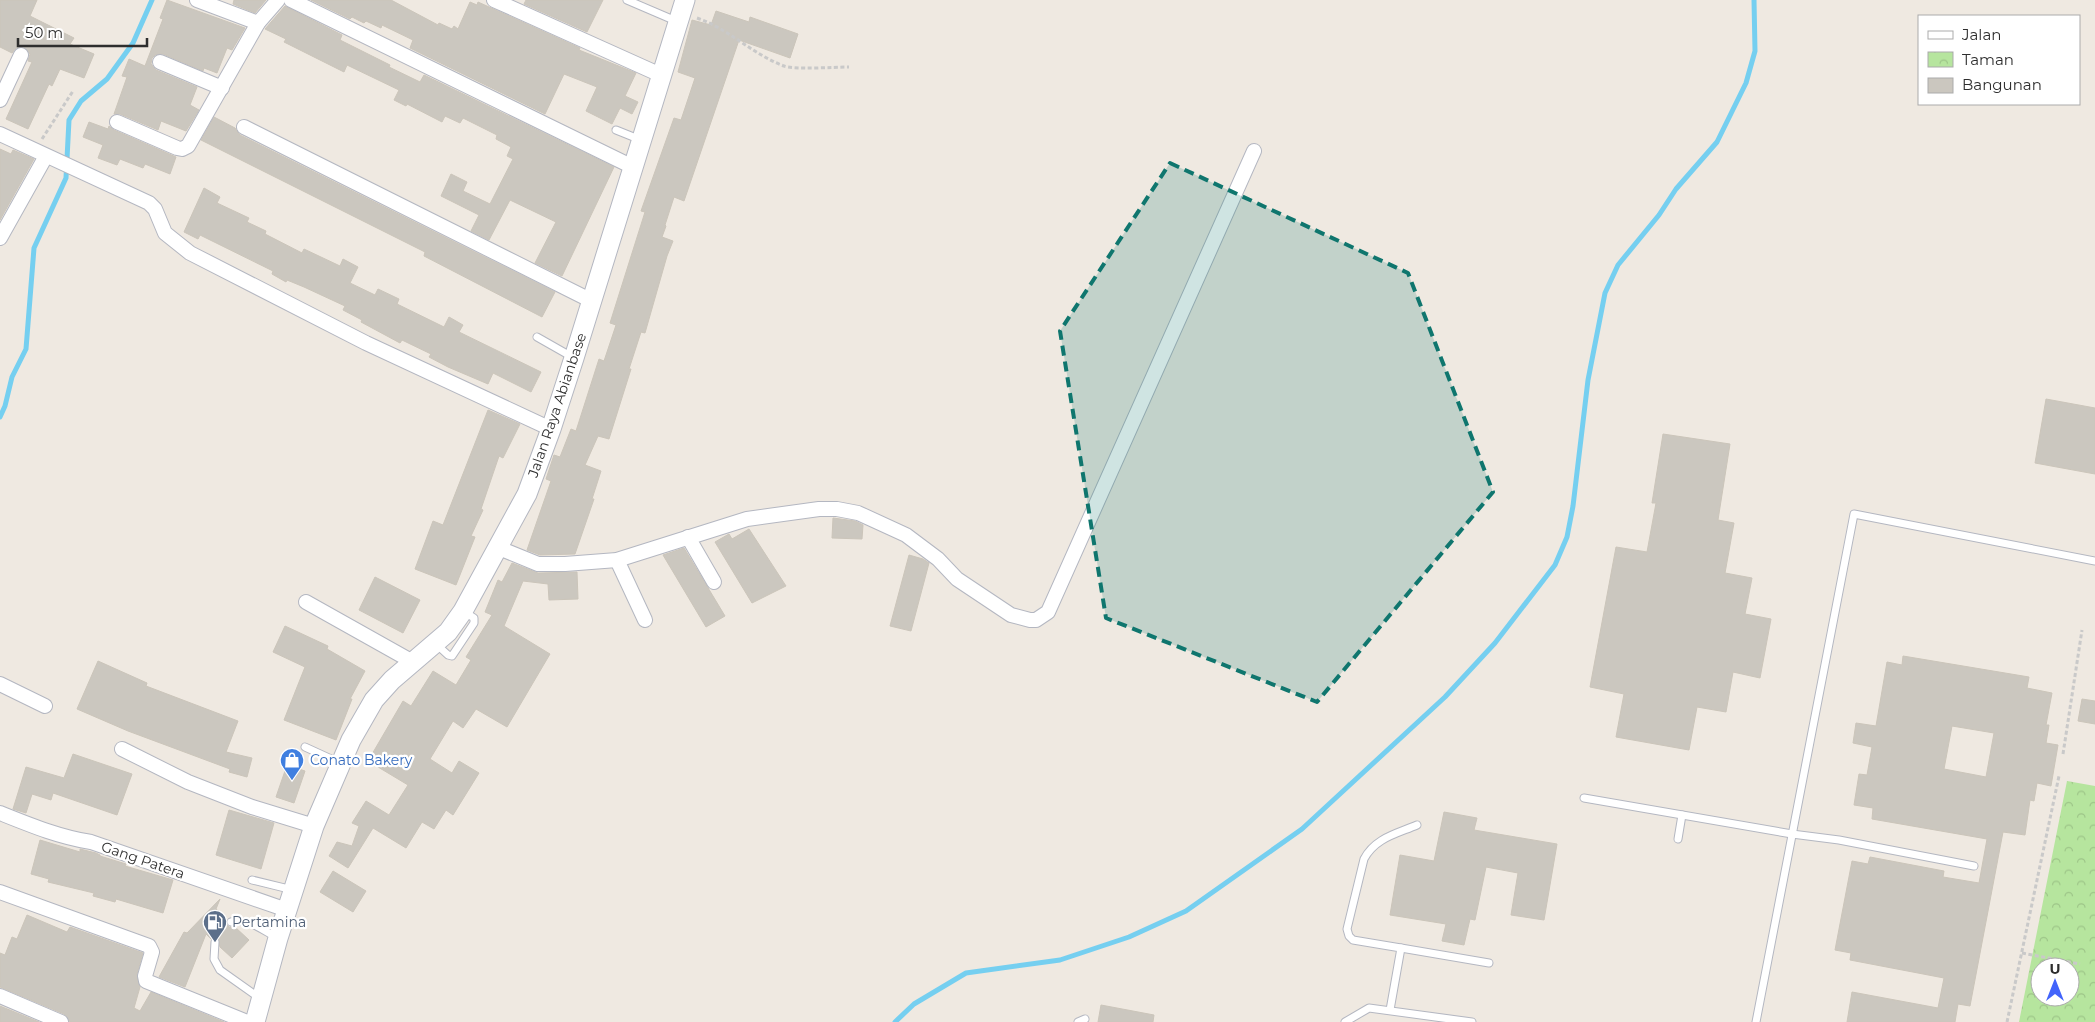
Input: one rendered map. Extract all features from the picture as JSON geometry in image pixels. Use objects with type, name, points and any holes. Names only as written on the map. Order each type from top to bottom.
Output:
[{"type":"main road","name":"Jalan Raya Abianbase","points":[[255,1022],[278,938],[314,826],[340,763],[357,728],[370,706],[392,680],[448,632],[463,611],[499,548],[526,494],[551,429],[635,168],[681,8]]},
{"type":"street","points":[[198,0],[258,24]]},
{"type":"street","points":[[117,122],[182,149],[188,146],[258,24],[278,0]]},
{"type":"street","points":[[291,0],[635,168]]},
{"type":"street","points":[[494,0],[663,76]]},
{"type":"street","points":[[0,100],[21,55]]},
{"type":"street","points":[[160,62],[222,88]]},
{"type":"street","points":[[244,127],[592,301]]},
{"type":"street","points":[[0,134],[150,203],[155,209],[164,233],[190,252],[366,343],[551,429]]},
{"type":"street","points":[[499,548],[538,564],[617,560],[747,519],[811,510],[837,509],[858,513],[906,535],[938,559],[957,579],[1011,615],[1036,620],[1048,612],[1254,151]]},
{"type":"street","points":[[0,238],[44,155]]},
{"type":"street","points":[[688,537],[714,582]]},
{"type":"street","points":[[617,560],[645,620]]},
{"type":"street","points":[[306,602],[413,662]]},
{"type":"street","points":[[0,684],[45,706]]},
{"type":"street","points":[[122,748],[207,790],[314,826]]},
{"type":"street","name":"Gang Patera","points":[[0,813],[51,834],[67,839],[91,842],[287,910]]},
{"type":"street","points":[[0,892],[149,946],[152,952],[145,976],[146,981],[247,1022]]},
{"type":"street","points":[[0,996],[61,1022]]},
{"type":"lane","points":[[627,0],[681,8]]},
{"type":"lane","points":[[616,130],[643,141]]},
{"type":"lane","points":[[537,337],[574,358]]},
{"type":"lane","points":[[1756,1022],[1854,514],[2095,561]]},
{"type":"lane","points":[[304,747],[340,763]]},
{"type":"lane","points":[[1584,798],[1792,834],[1840,840],[1974,866]]},
{"type":"lane","points":[[1678,840],[1682,815]]},
{"type":"lane","points":[[1417,825],[1378,841],[1369,848],[1364,859],[1347,929],[1349,936],[1353,940],[1489,963]]},
{"type":"lane","points":[[252,880],[293,890]]},
{"type":"lane","points":[[231,922],[239,920],[248,922],[278,938]]},
{"type":"lane","points":[[215,942],[214,959],[220,970],[261,999]]},
{"type":"lane","points":[[1390,1010],[1401,948]]},
{"type":"lane","points":[[1345,1022],[1369,1008],[1472,1022]]},
{"type":"path","points":[[681,8],[734,36],[752,51],[786,67],[849,67]]},
{"type":"path","points":[[44,155],[73,91]]},
{"type":"path","points":[[2063,754],[2082,630]]},
{"type":"path","points":[[2007,1022],[2059,776]]},
{"type":"path","points":[[2022,953],[2043,957]]},
{"type":"highlighted area","points":[[1170,163],[1408,273],[1493,492],[1317,702],[1106,618],[1060,331]]},
{"type":"green space","points":[[2067,781],[2095,786],[2095,1022],[2019,1022],[2030,967],[2030,1007],[2080,1007],[2080,957],[2032,957]]},
{"type":"building","points":[[0,0],[37,0],[30,16],[74,38],[70,44],[94,54],[84,78],[60,69],[52,86],[49,84],[28,129],[6,119],[32,62],[28,61],[30,54],[24,47],[16,48],[12,53],[0,47]]},
{"type":"building","points":[[167,0],[245,28],[232,50],[227,48],[217,73],[204,68],[203,71],[163,54],[155,55],[152,58],[151,64],[156,70],[197,87],[190,105],[199,110],[186,131],[161,121],[158,130],[120,114],[114,114],[127,77],[122,76],[129,59],[145,66],[163,19],[160,18]]},
{"type":"building","points":[[234,0],[266,0],[255,13],[233,4]]},
{"type":"building","points":[[311,0],[391,0],[438,25],[439,23],[452,29],[454,26],[458,29],[470,2],[477,5],[478,2],[580,48],[579,50],[636,73],[625,96],[638,102],[632,114],[620,108],[612,124],[586,111],[597,87],[564,74],[545,114],[410,48],[413,40],[382,25],[381,28],[366,21],[364,23],[352,17],[350,19]]},
{"type":"building","points":[[526,0],[603,0],[587,32],[524,4]]},
{"type":"building","points":[[285,6],[342,35],[340,40],[390,65],[389,67],[420,82],[424,75],[614,167],[562,276],[535,263],[556,222],[510,200],[489,240],[471,231],[479,215],[441,196],[451,174],[467,182],[463,191],[490,204],[513,159],[507,156],[511,147],[496,139],[497,135],[463,118],[460,123],[445,116],[442,122],[407,104],[406,106],[394,100],[399,90],[347,65],[344,72],[284,42],[286,39],[265,29]]},
{"type":"building","points":[[716,11],[749,22],[750,17],[798,34],[790,58],[739,40],[684,201],[674,197],[662,237],[673,241],[645,333],[641,332],[629,369],[631,369],[609,439],[598,436],[585,465],[601,471],[592,499],[594,499],[575,554],[540,555],[527,550],[551,481],[546,479],[554,455],[560,457],[571,429],[576,431],[599,359],[604,361],[616,325],[610,323],[645,212],[641,211],[674,118],[681,120],[695,78],[678,72],[692,20],[711,25]]},
{"type":"building","points":[[214,117],[235,128],[240,135],[555,292],[542,317],[424,256],[425,252],[201,140]]},
{"type":"building","points":[[89,122],[108,129],[109,126],[114,130],[176,157],[170,174],[145,164],[143,168],[120,159],[117,165],[98,158],[103,145],[83,137]]},
{"type":"building","points":[[0,149],[11,154],[13,150],[34,159],[0,220]]},
{"type":"building","points":[[204,188],[220,197],[217,203],[249,218],[247,222],[266,231],[265,234],[302,253],[304,249],[340,266],[343,259],[358,267],[350,283],[375,295],[378,289],[399,299],[397,304],[444,327],[449,317],[463,325],[459,332],[541,372],[531,392],[493,373],[488,384],[448,367],[429,357],[431,354],[402,340],[400,343],[361,322],[362,320],[343,310],[345,306],[287,280],[286,282],[272,274],[273,271],[200,235],[198,239],[184,232]]},
{"type":"building","points":[[2046,399],[2095,408],[2095,474],[2035,463]]},
{"type":"building","points":[[488,410],[520,424],[503,458],[499,456],[481,509],[483,510],[471,536],[475,537],[456,585],[415,569],[433,521],[443,525]]},
{"type":"building","points":[[1663,434],[1730,444],[1718,520],[1734,523],[1725,573],[1752,578],[1745,614],[1771,619],[1760,678],[1733,672],[1726,712],[1697,707],[1689,750],[1616,737],[1624,694],[1590,687],[1616,547],[1647,552],[1656,503],[1652,503]]},
{"type":"building","points":[[833,518],[855,521],[863,525],[862,539],[832,538]]},
{"type":"building","points":[[749,529],[786,586],[752,603],[715,542],[729,534],[732,539]]},
{"type":"building","points":[[684,548],[725,616],[706,627],[663,555]]},
{"type":"building","points":[[909,555],[929,563],[911,631],[890,626]]},
{"type":"building","points":[[512,563],[538,573],[577,572],[578,599],[549,600],[548,584],[523,581],[504,626],[550,654],[507,727],[476,709],[463,728],[453,721],[430,759],[452,773],[459,761],[479,773],[453,815],[446,810],[434,829],[422,822],[406,848],[373,828],[348,868],[329,856],[337,842],[352,846],[359,826],[352,823],[366,801],[389,815],[408,785],[368,761],[403,701],[411,706],[433,671],[456,685],[471,660],[466,657],[492,615],[485,612],[498,580],[502,582]]},
{"type":"building","points":[[375,577],[420,600],[403,633],[359,610]]},
{"type":"building","points":[[285,626],[328,646],[327,649],[365,671],[350,699],[352,699],[336,740],[284,720],[305,667],[273,652]]},
{"type":"building","points":[[1903,656],[2029,677],[2027,688],[2052,693],[2046,725],[2049,725],[2046,743],[2058,745],[2051,786],[2037,783],[2034,801],[2030,800],[2025,835],[2003,832],[1970,1006],[1958,1004],[1955,1022],[1847,1022],[1852,992],[1938,1008],[1944,978],[1850,960],[1851,953],[1835,950],[1852,861],[1868,864],[1870,857],[1944,871],[1943,877],[1979,883],[1987,839],[1872,819],[1873,808],[1854,805],[1859,774],[1867,775],[1872,747],[1853,743],[1856,723],[1876,726],[1887,662],[1902,665]],"holes":[[[1952,726],[1994,733],[1986,777],[1944,769]]]},
{"type":"building","points":[[98,661],[147,683],[146,686],[238,721],[226,752],[252,758],[247,777],[229,772],[230,769],[128,731],[77,709]]},
{"type":"building","points":[[2082,699],[2095,701],[2095,724],[2078,721]]},
{"type":"building","points":[[73,754],[132,774],[117,815],[53,793],[51,800],[32,794],[26,813],[13,809],[26,767],[64,778]]},
{"type":"building","points":[[287,765],[305,771],[294,803],[276,797]]},
{"type":"building","points":[[229,810],[274,823],[261,869],[216,855]]},
{"type":"building","points":[[1444,812],[1477,818],[1474,830],[1557,844],[1544,920],[1511,915],[1518,873],[1486,867],[1475,920],[1470,919],[1464,945],[1442,941],[1446,924],[1390,915],[1400,855],[1434,861]]},
{"type":"building","points":[[40,840],[80,852],[80,849],[96,853],[126,864],[125,866],[173,880],[163,913],[116,899],[115,902],[93,896],[94,893],[48,882],[49,879],[31,874]]},
{"type":"building","points":[[333,871],[366,891],[353,912],[320,892]]},
{"type":"building","points":[[220,899],[216,909],[227,919],[227,925],[235,927],[249,940],[232,958],[220,947],[218,938],[211,939],[206,934],[185,987],[159,977],[184,932],[187,933]]},
{"type":"building","points":[[27,915],[67,932],[70,927],[143,953],[137,974],[140,987],[134,1008],[140,1011],[151,992],[224,1022],[70,1022],[64,1014],[0,987],[0,953],[5,955],[12,937],[17,939]]},
{"type":"building","points":[[1101,1005],[1154,1015],[1153,1022],[1098,1022]]},
{"type":"building","points":[[0,1006],[39,1022],[0,1022]]},
{"type":"waterway","points":[[0,417],[5,406],[12,377],[26,349],[34,248],[66,178],[69,120],[81,101],[107,79],[133,43],[152,0]]},
{"type":"waterway","points":[[895,1022],[914,1004],[966,973],[1060,960],[1129,937],[1186,911],[1302,829],[1445,697],[1495,643],[1555,565],[1567,537],[1573,506],[1588,380],[1605,293],[1618,265],[1659,215],[1676,189],[1717,142],[1746,83],[1755,51],[1754,0]]},
{"type":"place","name":"Conato Bakery","points":[[292,781]]},
{"type":"place","name":"Pertamina","points":[[215,943]]}]
